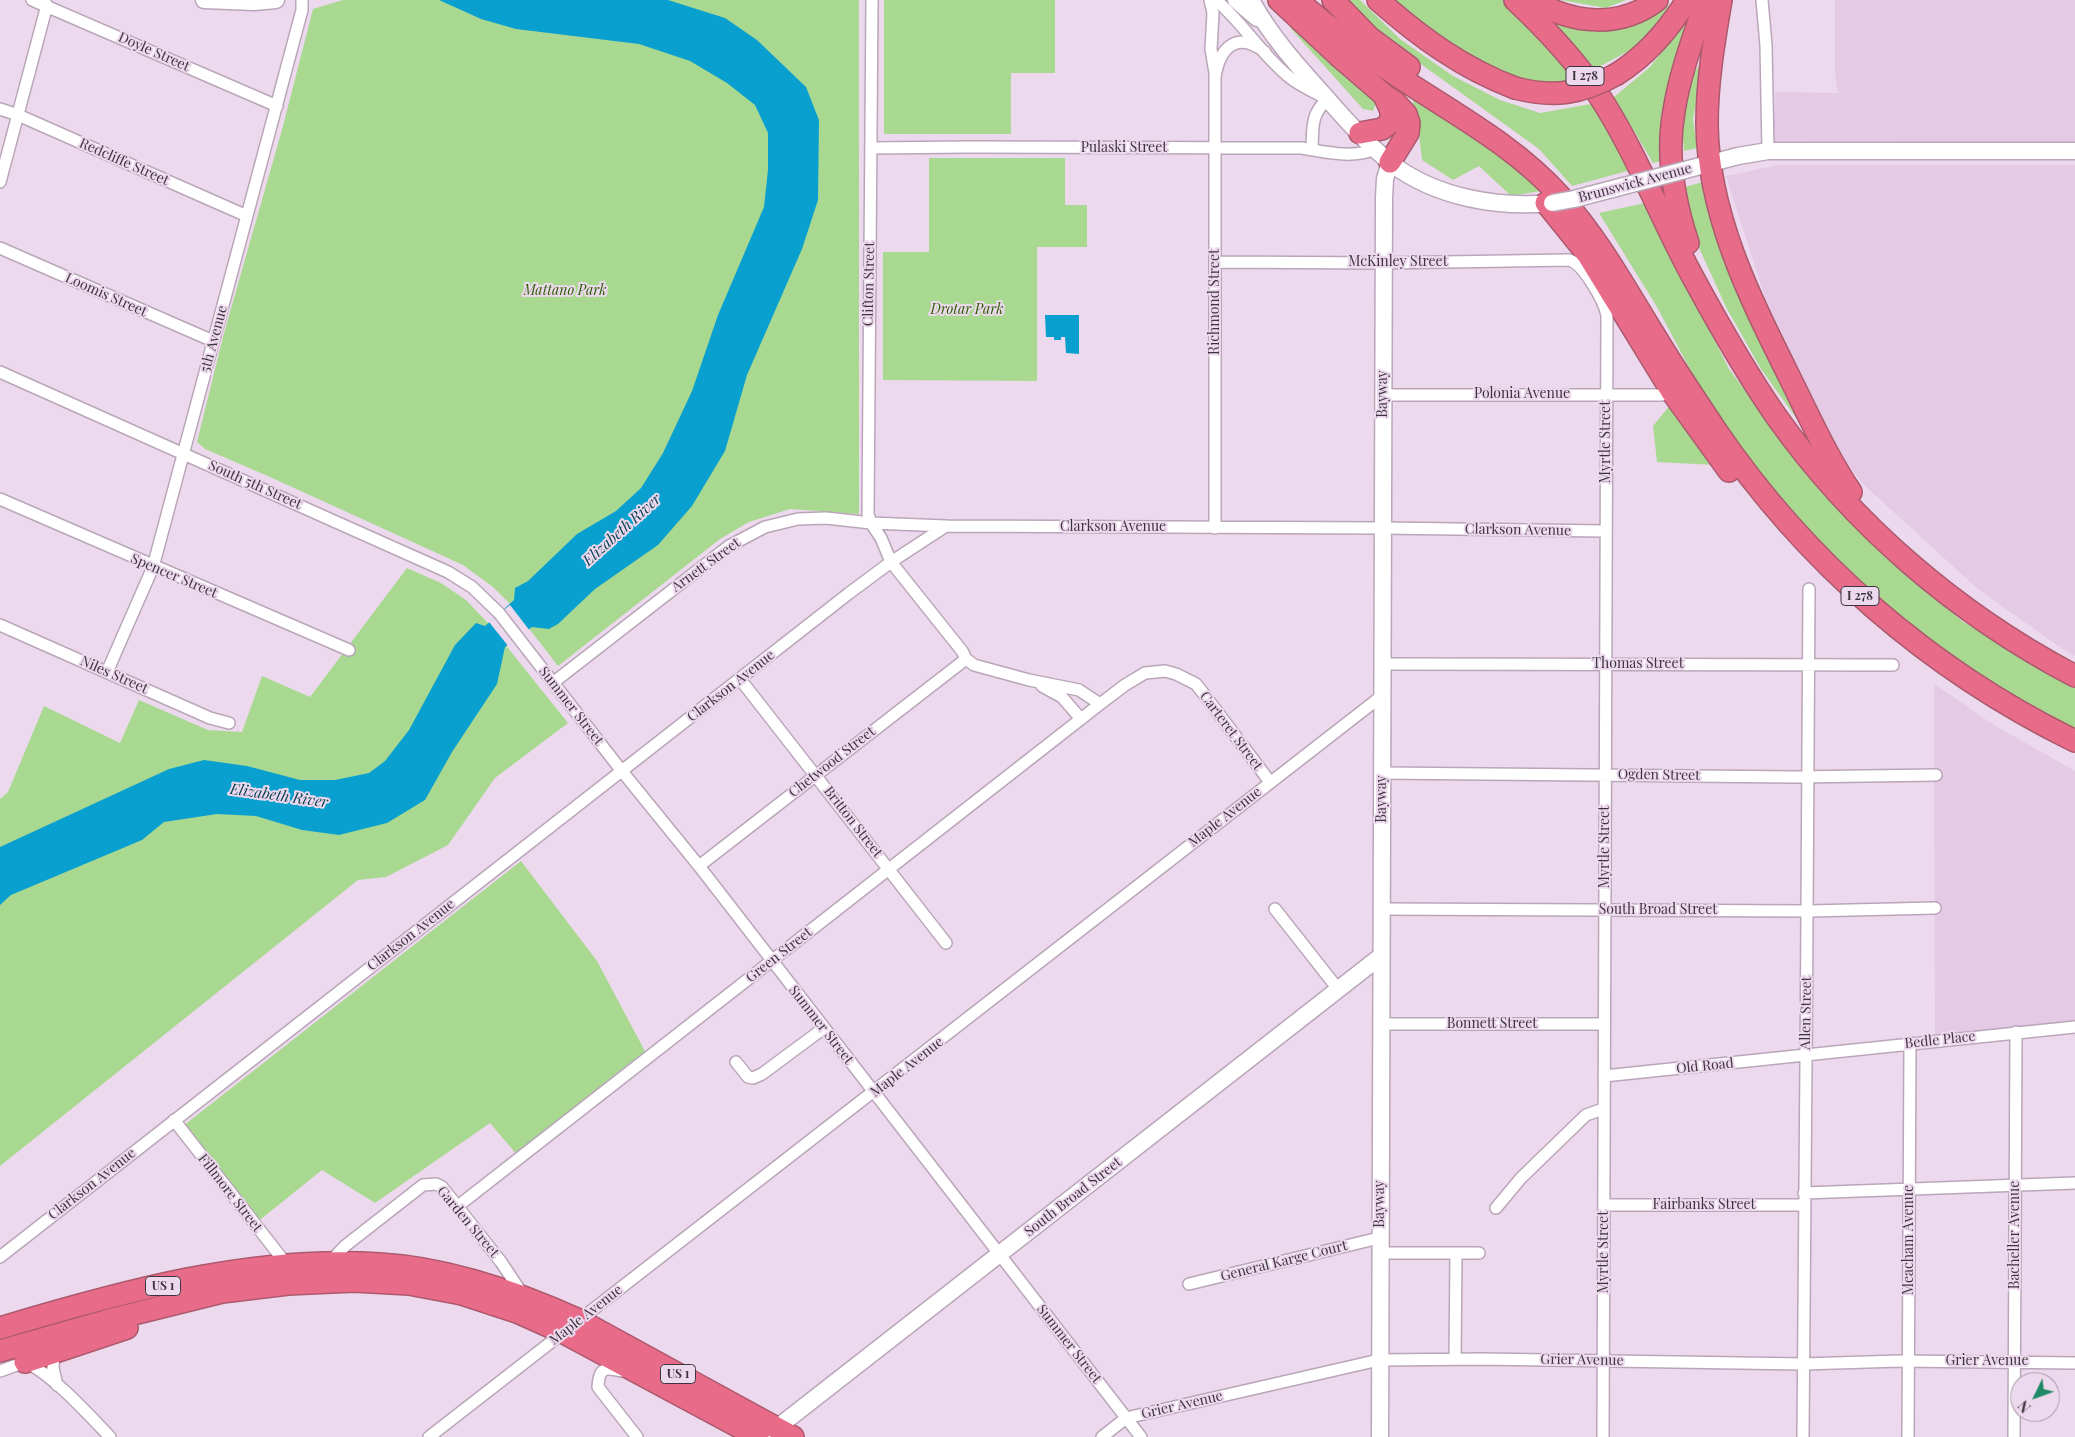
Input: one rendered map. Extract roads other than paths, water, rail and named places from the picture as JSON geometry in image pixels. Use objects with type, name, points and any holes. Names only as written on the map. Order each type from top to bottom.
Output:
[{"type":"highway","points":[[1279,0],[1403,110],[1409,123],[1406,137],[1383,156]]},
{"type":"highway","points":[[1297,0],[1365,54],[1497,141],[1538,174],[1559,195],[1597,241],[1694,396]]},
{"type":"highway","name":"I 278","points":[[1333,0],[1359,28],[1382,48],[1513,136],[1567,185],[1598,224],[1622,260],[1694,396],[1736,458],[1769,501],[1827,565],[1868,603],[1948,667],[2007,704],[2075,742]]},
{"type":"highway","points":[[1378,0],[1411,28],[1472,70],[1515,88],[1534,93],[1558,94],[1588,88],[1616,74],[1636,61],[1656,43],[1673,22],[1687,0]]},
{"type":"highway","name":"I 278","points":[[1515,0],[1567,53],[1607,108],[1635,158],[1693,278],[1752,380],[1787,432],[1832,486],[1880,536],[1917,570],[1978,617],[2028,650],[2075,676]]},
{"type":"highway","points":[[1533,0],[1552,11],[1595,21],[1620,18],[1632,14],[1658,0]]},
{"type":"highway","points":[[1706,0],[1676,101],[1671,138],[1672,165],[1674,187],[1682,223],[1722,330]]},
{"type":"highway","points":[[1721,0],[1708,95],[1708,133],[1710,163],[1717,199],[1730,245],[1760,318],[1836,468],[1880,536]]},
{"type":"highway","points":[[1360,133],[1382,129],[1391,122],[1391,111],[1384,95]]},
{"type":"highway","points":[[1549,203],[1593,261],[1672,392],[1721,462],[1767,516],[1808,558],[1868,603]]},
{"type":"highway","name":"US 1","points":[[0,1328],[130,1293],[224,1273],[330,1262],[381,1264],[427,1270],[498,1287],[525,1297],[572,1326],[648,1378],[758,1437]]},
{"type":"highway","name":"US 1","points":[[0,1351],[171,1304],[222,1292],[288,1284],[354,1281],[409,1284],[462,1294],[517,1312],[572,1326],[778,1434]]},
{"type":"highway","points":[[25,1362],[141,1324],[171,1304]]},
{"type":"main road","points":[[204,0],[254,2],[276,0]]},
{"type":"main road","name":"Brunswick Avenue","points":[[1236,0],[1264,23],[1328,99],[1383,156],[1418,180],[1460,196],[1512,204],[1549,203],[1574,199],[1744,154],[1768,151],[2075,151]]},
{"type":"main road","name":"Brunswick Avenue","points":[[1251,0],[1264,23]]},
{"type":"main road","name":"Bayway","points":[[1380,1437],[1383,263],[1386,179],[1383,156]]},
{"type":"main road","name":"South Broad Street","points":[[778,1434],[1000,1254],[1381,956]]},
{"type":"street","name":"Doyle Street","points":[[32,0],[277,106]]},
{"type":"street","name":"5th Avenue","points":[[107,672],[153,567],[277,106],[302,10],[302,0]]},
{"type":"street","name":"Clifton Street","points":[[872,0],[868,514],[871,523],[882,538],[891,562]]},
{"type":"street","name":"Richmond Street","points":[[1210,0],[1213,13],[1211,49],[1215,77],[1216,148],[1215,528]]},
{"type":"street","points":[[1216,0],[1293,80],[1328,99],[1318,108],[1314,115],[1312,150]]},
{"type":"street","points":[[1762,0],[1766,44],[1768,151]]},
{"type":"street","points":[[0,182],[47,5]]},
{"type":"street","name":"Richmond Street","points":[[1215,77],[1221,55],[1233,44],[1249,43],[1265,52]]},
{"type":"street","name":"Redcliffe Street","points":[[0,109],[18,115],[247,216]]},
{"type":"street","name":"Pulaski Street","points":[[871,148],[1301,148],[1325,154],[1383,156]]},
{"type":"street","name":"Loomis Street","points":[[0,248],[213,341]]},
{"type":"street","name":"McKinley Street","points":[[1215,262],[1383,263],[1569,260],[1579,264]]},
{"type":"street","name":"Myrtle Street","points":[[1579,264],[1605,307],[1607,315],[1603,1437]]},
{"type":"street","name":"South 5th Street","points":[[0,372],[184,452],[448,572],[478,591],[499,613]]},
{"type":"street","name":"Polonia Avenue","points":[[1383,395],[1662,395]]},
{"type":"street","name":"Spencer Street","points":[[0,499],[153,567],[349,650]]},
{"type":"street","name":"Arnett Street","points":[[554,682],[729,546],[747,535],[778,522],[826,518],[871,523],[946,526]]},
{"type":"street","name":"Clarkson Avenue","points":[[0,1257],[621,770],[891,562],[946,526],[1605,531]]},
{"type":"street","points":[[891,562],[962,651],[966,659],[974,665],[1029,680],[1079,690],[1100,704]]},
{"type":"street","name":"Allen Street","points":[[1803,1437],[1809,589]]},
{"type":"street","name":"Summer Street","points":[[499,613],[621,770],[699,866],[771,962],[1141,1437]]},
{"type":"street","name":"Niles Street","points":[[0,625],[210,718],[229,723]]},
{"type":"street","name":"Chetwood Street","points":[[699,866],[966,659]]},
{"type":"street","name":"Thomas Street","points":[[1383,664],[1893,665]]},
{"type":"street","name":"Carteret Street","points":[[1100,704],[1145,673],[1166,671],[1176,674],[1196,684],[1203,692],[1270,782]]},
{"type":"street","name":"Britton Street","points":[[740,679],[946,943]]},
{"type":"street","points":[[1029,680],[1062,697],[1081,719]]},
{"type":"street","name":"Maple Avenue","points":[[430,1437],[1383,695]]},
{"type":"street","name":"Green Street","points":[[458,1206],[1100,704]]},
{"type":"street","name":"Ogden Street","points":[[1382,773],[1809,777],[1936,775]]},
{"type":"street","name":"South Broad Street","points":[[1382,909],[1808,910],[1935,908]]},
{"type":"street","points":[[1275,909],[1338,990]]},
{"type":"street","name":"Bonnett Street","points":[[1381,1024],[1604,1024]]},
{"type":"street","name":"Bedle Place","points":[[1805,1054],[2075,1027]]},
{"type":"street","points":[[736,1062],[748,1077],[753,1078],[762,1074],[824,1028]]},
{"type":"street","name":"Bacheller Avenue","points":[[2014,1437],[2016,1032]]},
{"type":"street","name":"Meacham Avenue","points":[[1908,1437],[1910,1043]]},
{"type":"street","name":"Old Road","points":[[1604,1076],[1795,1057],[1805,1054]]},
{"type":"street","points":[[1496,1208],[1521,1178],[1586,1115],[1603,1110]]},
{"type":"street","name":"Fillmore Street","points":[[174,1120],[287,1265]]},
{"type":"street","name":"Fairbanks Street","points":[[1604,1205],[1804,1199],[1909,1189],[2075,1183]]},
{"type":"street","name":"Garden Street","points":[[330,1262],[345,1246],[423,1185],[436,1184],[442,1187],[458,1206],[525,1297]]},
{"type":"street","name":"General Karge Court","points":[[1189,1284],[1380,1245],[1456,1253],[1479,1253]]},
{"type":"street","points":[[1455,1359],[1456,1253]]},
{"type":"street","points":[[54,1354],[52,1368],[57,1385]]},
{"type":"street","name":"Grier Avenue","points":[[1102,1437],[1126,1418],[1379,1360],[1603,1360],[1803,1364],[1909,1361],[2075,1363]]},
{"type":"street","points":[[0,1371],[25,1362],[31,1364],[57,1385],[109,1436]]},
{"type":"street","points":[[637,1437],[598,1387],[600,1373],[606,1368],[648,1378]]},
{"type":"water","name":"Elizabeth River","points":[[439,0],[668,0],[725,18],[757,40],[806,87],[819,120],[818,200],[802,249],[747,375],[725,451],[692,506],[658,545],[595,589],[558,624],[549,629],[532,627],[505,647],[497,684],[452,752],[425,800],[387,823],[339,835],[302,830],[256,816],[217,814],[164,822],[142,840],[11,895],[0,905],[0,847],[169,769],[204,760],[247,766],[300,780],[335,780],[369,773],[385,761],[409,730],[455,645],[476,623],[485,626],[514,600],[515,588],[528,581],[577,534],[616,511],[641,488],[663,453],[692,391],[718,315],[764,207],[768,170],[768,133],[755,105],[727,83],[690,61],[639,44],[516,29],[481,19]]},
{"type":"water","points":[[1045,315],[1079,315],[1079,354],[1066,353],[1065,337],[1061,337],[1061,340],[1054,340],[1054,337],[1046,337]]},
{"type":"park label","name":"Mattano Park","points":[[565,291]]},
{"type":"park label","name":"Drotar Park","points":[[967,310]]}]
